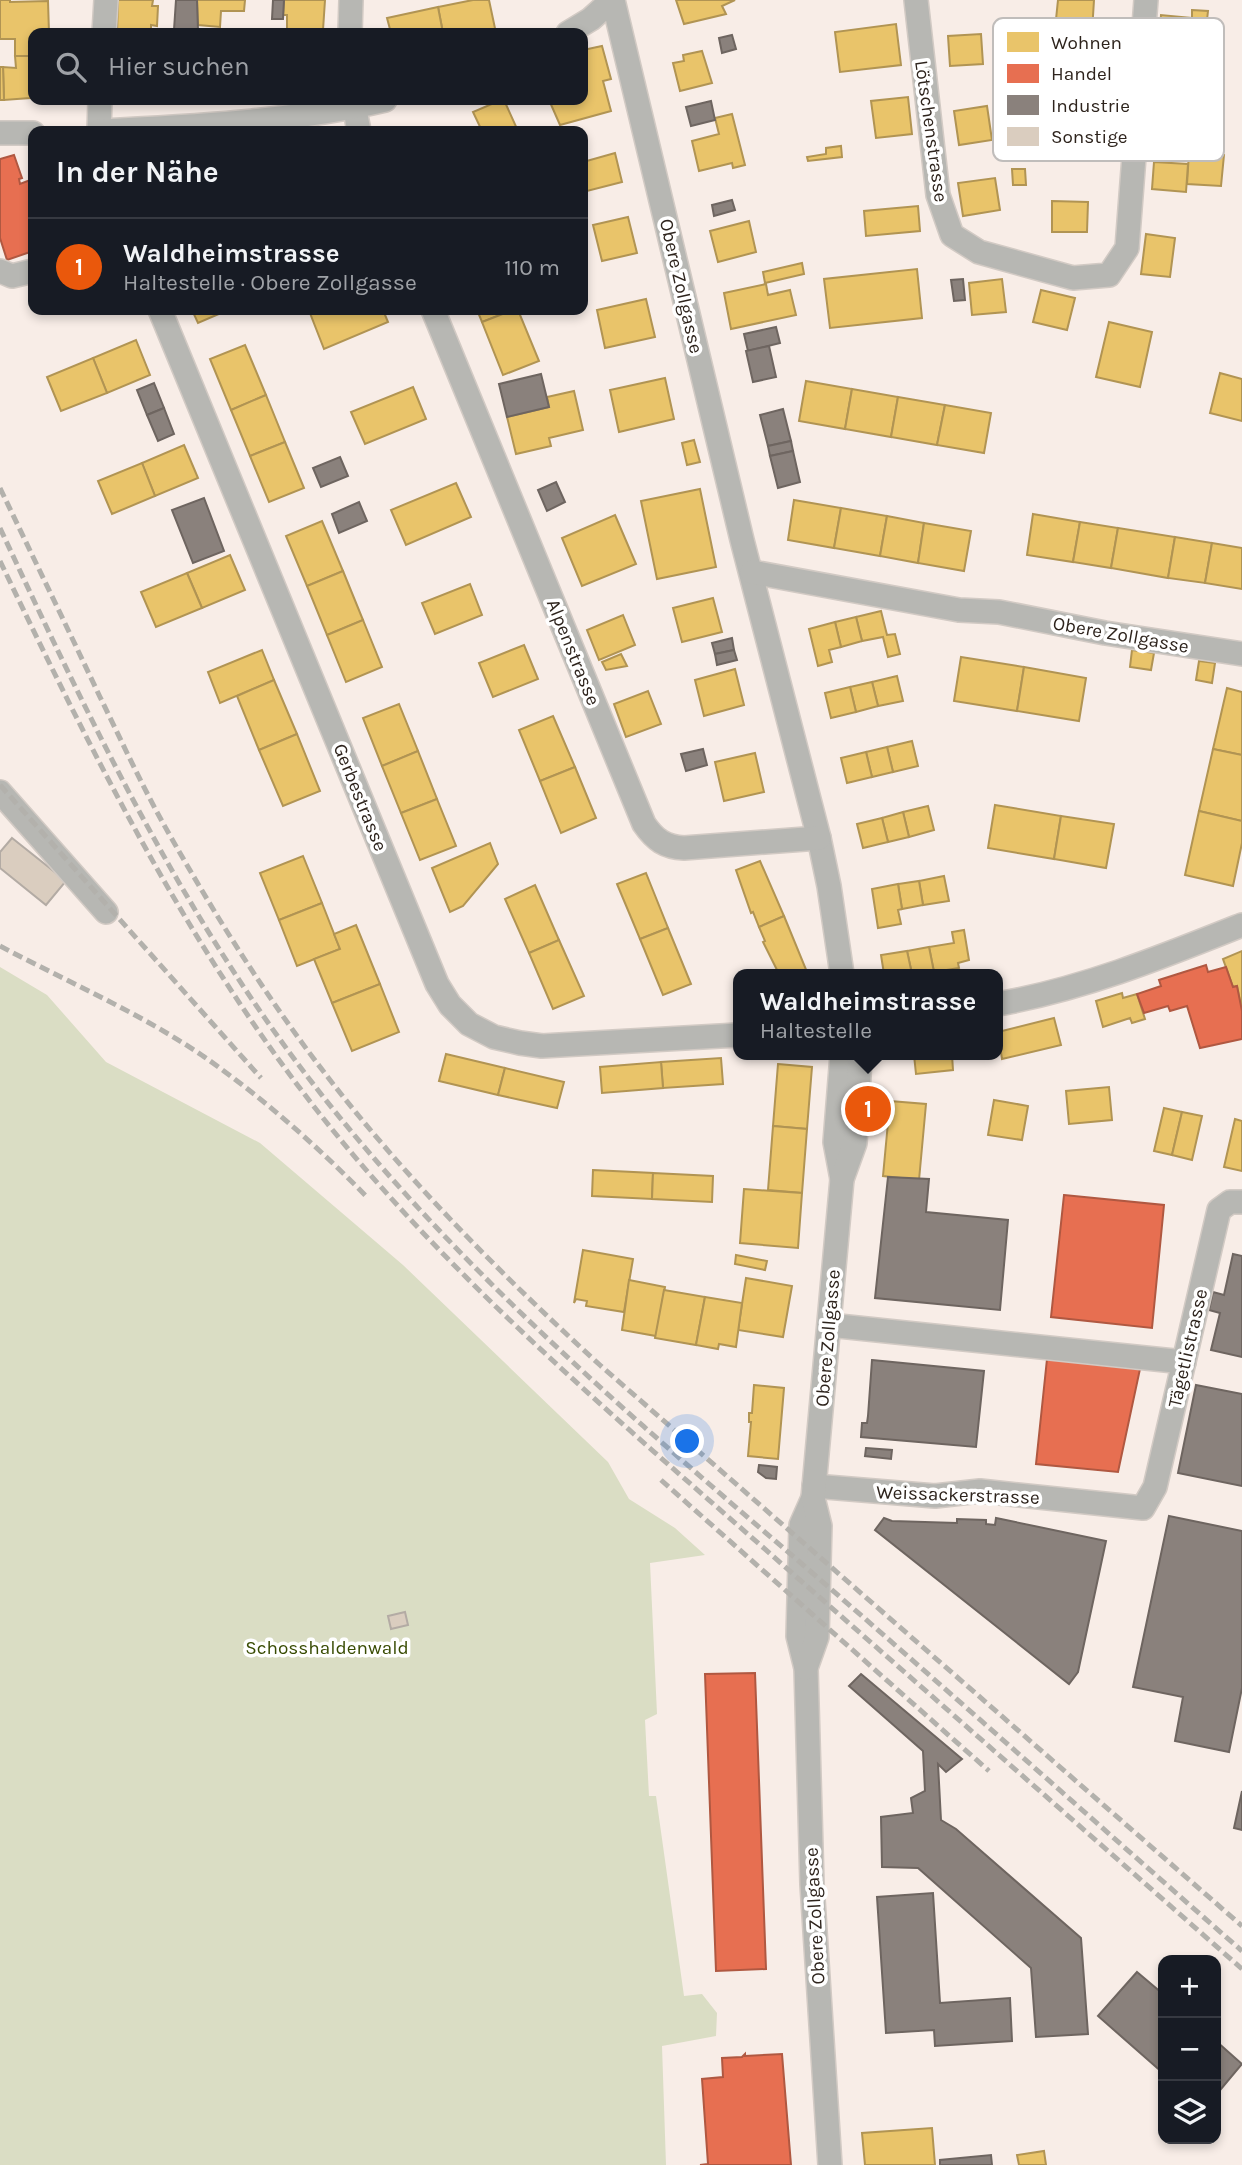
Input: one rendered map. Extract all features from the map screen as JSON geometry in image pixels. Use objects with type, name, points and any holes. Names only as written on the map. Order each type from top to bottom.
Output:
[{"type":"street","points":[[104,28],[106,0]]},
{"type":"street","points":[[350,28],[351,0]]},
{"type":"street","points":[[576,28],[612,0]]},
{"type":"street","name":"Obere Zollgasse","points":[[612,0],[819,838],[841,969]]},
{"type":"street","name":"Lötschenstrasse","points":[[915,0],[937,195],[952,235],[979,252],[1073,278],[1109,275],[1127,248],[1134,161]]},
{"type":"street","name":"Lötschenstrasse","points":[[1145,18],[1146,0]]},
{"type":"street","points":[[99,126],[100,105]]},
{"type":"street","points":[[192,126],[346,105]]},
{"type":"street","points":[[353,105],[358,126]]},
{"type":"street","points":[[0,133],[28,132]]},
{"type":"street","points":[[0,271],[12,276],[28,272]]},
{"type":"street","name":"Gerbestrasse","points":[[162,315],[437,984],[450,1005],[469,1024],[495,1037],[542,1046],[733,1035]]},
{"type":"street","name":"Alpenstrasse","points":[[435,315],[650,833],[660,842],[684,848],[819,838]]},
{"type":"street","name":"Obere Zollgasse","points":[[752,572],[959,610],[999,612],[1105,633],[1242,654]]},
{"type":"street","points":[[0,792],[106,912]]},
{"type":"street","points":[[1003,1002],[1077,986],[1154,960],[1242,925]]},
{"type":"street","name":"Obere Zollgasse","points":[[842,1060],[835,1142],[842,1178]]},
{"type":"street","name":"Obere Zollgasse","points":[[830,2165],[812,1884],[806,1668],[817,1637],[820,1526],[814,1492],[842,1178],[855,1143],[860,1060]]},
{"type":"street","name":"Tägetlistrasse","points":[[1143,1508],[1155,1487],[1219,1210],[1230,1202],[1242,1202]]},
{"type":"street","points":[[829,1325],[1184,1362]]},
{"type":"street","name":"Weissackerstrasse","points":[[814,1492],[934,1496],[980,1491],[1143,1508]]},
{"type":"green space","name":"Schosshaldenwald","points":[[0,967],[47,995],[106,1062],[260,1143],[403,1265],[608,1462],[629,1499],[675,1528],[705,1555],[650,1563],[657,1714],[645,1720],[649,1796],[656,1796],[684,1996],[702,1994],[717,2013],[716,2036],[662,2046],[666,2165],[0,2165]]},
{"type":"building: Wohnen","points":[[0,0],[48,1],[49,28],[28,28],[28,56],[15,56],[15,39],[0,39]]},
{"type":"building: Wohnen","points":[[118,0],[153,0],[152,6],[158,6],[157,26],[117,28]]},
{"type":"building: Wohnen","points":[[197,0],[245,0],[244,11],[221,11],[220,27],[198,25]]},
{"type":"building: Wohnen","points":[[284,0],[325,0],[323,28],[287,28],[287,15],[283,15]]},
{"type":"building: Wohnen","points":[[473,0],[489,0],[495,28],[442,28],[438,7]]},
{"type":"building: Wohnen","points":[[676,0],[735,0],[722,6],[726,14],[684,24]]},
{"type":"building: Wohnen","points":[[1058,0],[1094,0],[1093,18],[1056,18]]},
{"type":"building: Wohnen","points":[[438,7],[442,28],[390,28],[387,18]]},
{"type":"building: Wohnen","points":[[1192,10],[1208,11],[1207,18],[1192,18]]},
{"type":"building: Wohnen","points":[[1161,15],[1192,18],[1161,18]]},
{"type":"building: Wohnen","points":[[896,24],[901,65],[840,72],[835,32]]},
{"type":"building: Wohnen","points":[[981,34],[983,64],[950,66],[948,36]]},
{"type":"building: Wohnen","points":[[602,46],[611,79],[603,81],[611,111],[560,125],[551,105],[588,105],[588,49]]},
{"type":"building: Wohnen","points":[[702,51],[712,83],[680,91],[673,63],[684,61],[683,55]]},
{"type":"building: Wohnen","points":[[15,56],[28,56],[28,98],[4,100],[3,67],[16,68]]},
{"type":"building: Wohnen","points":[[0,67],[3,67],[4,100],[0,100]]},
{"type":"building: Wohnen","points":[[908,97],[912,134],[876,138],[871,101]]},
{"type":"building: Wohnen","points":[[489,105],[506,105],[516,126],[480,126],[473,112]]},
{"type":"building: Wohnen","points":[[987,106],[992,140],[959,145],[954,111]]},
{"type":"building: Wohnen","points":[[732,114],[745,165],[733,168],[732,163],[699,171],[692,141],[719,134],[715,118]]},
{"type":"building: Wohnen","points":[[841,146],[842,157],[808,161],[807,157],[826,154],[826,148]]},
{"type":"building: Wohnen","points":[[615,153],[622,182],[588,191],[588,161]]},
{"type":"building: Wohnen","points":[[1188,161],[1223,161],[1221,186],[1187,184]]},
{"type":"building: Wohnen","points":[[1154,162],[1188,164],[1186,192],[1152,189]]},
{"type":"building: Wohnen","points":[[1012,169],[1025,169],[1026,185],[1013,185]]},
{"type":"building: Wohnen","points":[[995,178],[1000,210],[963,216],[958,183]]},
{"type":"building: Wohnen","points":[[1052,201],[1088,202],[1087,232],[1052,232]]},
{"type":"building: Wohnen","points":[[918,206],[920,231],[866,236],[864,211]]},
{"type":"building: Wohnen","points":[[628,217],[637,253],[602,261],[593,225]]},
{"type":"building: Wohnen","points":[[749,221],[756,252],[718,262],[710,231]]},
{"type":"building: Wohnen","points":[[1146,234],[1175,238],[1170,277],[1141,274]]},
{"type":"building: Wohnen","points":[[802,263],[804,274],[765,283],[763,272]]},
{"type":"building: Wohnen","points":[[917,269],[922,318],[830,328],[824,279]]},
{"type":"building: Wohnen","points":[[1002,279],[1006,312],[972,315],[969,283]]},
{"type":"building: Wohnen","points":[[766,284],[768,295],[790,290],[796,315],[731,329],[724,293]]},
{"type":"building: Wohnen","points":[[1041,290],[1075,298],[1067,330],[1033,322]]},
{"type":"building: Wohnen","points":[[646,299],[655,337],[605,348],[597,310]]},
{"type":"building: Wohnen","points":[[194,315],[216,315],[198,323]]},
{"type":"building: Wohnen","points":[[311,315],[385,315],[388,322],[324,349]]},
{"type":"building: Wohnen","points":[[479,315],[500,315],[482,322]]},
{"type":"building: Wohnen","points":[[500,315],[520,315],[539,361],[503,375],[482,322]]},
{"type":"building: Wohnen","points":[[1109,322],[1152,332],[1140,387],[1096,377]]},
{"type":"building: Wohnen","points":[[136,340],[150,375],[107,393],[93,358]]},
{"type":"building: Wohnen","points":[[245,345],[266,395],[231,410],[210,359]]},
{"type":"building: Wohnen","points":[[93,358],[107,393],[61,411],[47,377]]},
{"type":"building: Wohnen","points":[[1220,373],[1242,379],[1242,421],[1210,413]]},
{"type":"building: Wohnen","points":[[665,378],[674,419],[619,432],[610,390]]},
{"type":"building: Wohnen","points":[[806,381],[852,389],[845,429],[799,421]]},
{"type":"building: Wohnen","points":[[413,387],[426,419],[365,444],[351,412]]},
{"type":"building: Wohnen","points":[[852,389],[898,397],[891,437],[845,429]]},
{"type":"building: Wohnen","points":[[574,391],[583,430],[549,438],[551,446],[516,454],[507,417],[549,407],[547,397]]},
{"type":"building: Wohnen","points":[[266,395],[285,442],[250,456],[231,410]]},
{"type":"building: Wohnen","points":[[898,397],[945,405],[937,445],[891,437]]},
{"type":"building: Wohnen","points":[[945,405],[991,413],[984,453],[937,445]]},
{"type":"building: Wohnen","points":[[694,440],[700,462],[687,465],[682,443]]},
{"type":"building: Wohnen","points":[[285,442],[304,488],[269,502],[250,456]]},
{"type":"building: Wohnen","points":[[184,445],[198,478],[155,496],[142,463]]},
{"type":"building: Wohnen","points":[[142,463],[155,496],[112,514],[98,481]]},
{"type":"building: Wohnen","points":[[456,483],[471,517],[406,545],[391,510]]},
{"type":"building: Wohnen","points":[[700,489],[716,567],[657,579],[641,501]]},
{"type":"building: Wohnen","points":[[794,500],[841,508],[834,548],[788,540]]},
{"type":"building: Wohnen","points":[[841,508],[887,516],[880,556],[834,548]]},
{"type":"building: Wohnen","points":[[1033,514],[1080,522],[1073,562],[1027,555]]},
{"type":"building: Wohnen","points":[[615,515],[636,564],[582,586],[562,538]]},
{"type":"building: Wohnen","points":[[887,516],[924,523],[918,563],[880,556]]},
{"type":"building: Wohnen","points":[[322,521],[343,571],[307,586],[286,536]]},
{"type":"building: Wohnen","points":[[1080,522],[1118,528],[1111,568],[1073,562]]},
{"type":"building: Wohnen","points":[[924,523],[971,531],[964,571],[918,563]]},
{"type":"building: Wohnen","points":[[1118,528],[1175,537],[1168,578],[1111,568]]},
{"type":"building: Wohnen","points":[[1175,537],[1212,543],[1205,583],[1168,578]]},
{"type":"building: Wohnen","points":[[1212,543],[1242,548],[1242,589],[1205,583]]},
{"type":"building: Wohnen","points":[[230,555],[245,590],[202,608],[187,573]]},
{"type":"building: Wohnen","points":[[343,571],[363,620],[327,635],[307,586]]},
{"type":"building: Wohnen","points":[[187,573],[202,608],[156,627],[141,592]]},
{"type":"building: Wohnen","points":[[470,584],[482,615],[435,634],[422,603]]},
{"type":"building: Wohnen","points":[[713,598],[722,632],[682,642],[673,608]]},
{"type":"building: Wohnen","points":[[881,611],[887,635],[895,634],[900,654],[888,657],[883,637],[862,641],[856,617]]},
{"type":"building: Wohnen","points":[[623,615],[635,645],[599,660],[587,630]]},
{"type":"building: Wohnen","points":[[856,617],[862,641],[841,647],[835,622]]},
{"type":"building: Wohnen","points":[[363,620],[382,667],[346,682],[327,635]]},
{"type":"building: Wohnen","points":[[835,622],[841,647],[829,650],[832,662],[818,666],[809,629]]},
{"type":"building: Wohnen","points":[[524,645],[538,679],[493,697],[479,663]]},
{"type":"building: Wohnen","points":[[262,650],[274,680],[220,703],[208,672]]},
{"type":"building: Wohnen","points":[[1132,650],[1154,653],[1151,670],[1130,667]]},
{"type":"building: Wohnen","points":[[621,654],[627,666],[606,670],[602,662]]},
{"type":"building: Wohnen","points":[[961,657],[1024,667],[1017,711],[954,701]]},
{"type":"building: Wohnen","points":[[1199,661],[1215,663],[1212,683],[1196,680]]},
{"type":"building: Wohnen","points":[[1024,667],[1086,678],[1079,721],[1017,711]]},
{"type":"building: Wohnen","points":[[735,669],[744,705],[704,716],[695,680]]},
{"type":"building: Wohnen","points":[[897,676],[903,701],[878,706],[872,682]]},
{"type":"building: Wohnen","points":[[274,680],[297,734],[259,750],[237,696]]},
{"type":"building: Wohnen","points":[[872,682],[878,706],[856,712],[850,687]]},
{"type":"building: Wohnen","points":[[850,687],[856,712],[831,718],[825,693]]},
{"type":"building: Wohnen","points":[[1227,688],[1242,692],[1242,755],[1213,749]]},
{"type":"building: Wohnen","points":[[648,691],[661,724],[626,737],[614,704]]},
{"type":"building: Wohnen","points":[[399,704],[418,751],[382,766],[363,718]]},
{"type":"building: Wohnen","points":[[553,716],[575,767],[540,781],[519,730]]},
{"type":"building: Wohnen","points":[[297,734],[320,791],[283,806],[259,750]]},
{"type":"building: Wohnen","points":[[912,741],[918,766],[893,772],[887,747]]},
{"type":"building: Wohnen","points":[[887,747],[893,772],[872,777],[866,752]]},
{"type":"building: Wohnen","points":[[1213,749],[1242,755],[1242,821],[1199,811]]},
{"type":"building: Wohnen","points":[[418,751],[437,799],[401,813],[382,766]]},
{"type":"building: Wohnen","points":[[866,752],[872,777],[847,783],[841,758]]},
{"type":"building: Wohnen","points":[[755,753],[764,792],[724,801],[715,762]]},
{"type":"building: Wohnen","points":[[575,767],[596,818],[561,833],[540,781]]},
{"type":"building: Wohnen","points":[[437,799],[456,846],[420,860],[401,813]]},
{"type":"building: Wohnen","points":[[995,805],[1061,816],[1054,859],[988,848]]},
{"type":"building: Wohnen","points":[[928,806],[934,830],[909,837],[903,812]]},
{"type":"building: Wohnen","points":[[1199,811],[1242,821],[1242,843],[1233,886],[1185,875]]},
{"type":"building: Wohnen","points":[[903,812],[909,837],[888,842],[882,818]]},
{"type":"building: Wohnen","points":[[1061,816],[1114,824],[1106,868],[1054,859]]},
{"type":"building: Wohnen","points":[[882,818],[888,842],[863,848],[857,824]]},
{"type":"building: Wohnen","points":[[490,843],[498,864],[463,906],[450,912],[432,868]]},
{"type":"building: Wohnen","points":[[303,856],[322,903],[279,920],[260,873]]},
{"type":"building: Wohnen","points":[[760,861],[784,916],[759,927],[753,912],[751,913],[736,870]]},
{"type":"building: Wohnen","points":[[646,873],[668,928],[640,939],[617,884]]},
{"type":"building: Wohnen","points":[[944,876],[949,901],[923,905],[919,881]]},
{"type":"building: Wohnen","points":[[919,881],[923,905],[902,909],[898,884]]},
{"type":"building: Wohnen","points":[[898,884],[902,909],[898,910],[901,924],[878,928],[872,889]]},
{"type":"building: Wohnen","points":[[535,885],[559,940],[529,953],[505,899]]},
{"type":"building: Wohnen","points":[[322,903],[340,949],[297,966],[279,920]]},
{"type":"building: Wohnen","points":[[784,916],[806,969],[776,969],[759,927]]},
{"type":"building: Wohnen","points":[[356,925],[380,984],[332,1003],[314,959],[340,949],[334,934]]},
{"type":"building: Wohnen","points":[[668,928],[691,984],[663,995],[640,939]]},
{"type":"building: Wohnen","points":[[964,930],[969,960],[958,963],[959,968],[933,969],[929,947],[954,943],[952,932]]},
{"type":"building: Wohnen","points":[[559,940],[584,996],[553,1009],[529,953]]},
{"type":"building: Wohnen","points":[[929,947],[933,969],[911,969],[907,951]]},
{"type":"building: Wohnen","points":[[907,951],[911,969],[883,969],[881,955]]},
{"type":"building: Wohnen","points":[[1242,951],[1242,1011],[1237,986],[1233,987],[1223,959]]},
{"type":"building: Wohnen","points":[[380,984],[399,1032],[352,1051],[332,1003]]},
{"type":"building: Wohnen","points":[[1122,993],[1123,998],[1137,994],[1145,1019],[1132,1023],[1130,1018],[1103,1027],[1096,1001]]},
{"type":"building: Wohnen","points":[[1054,1018],[1061,1045],[1003,1059],[1003,1031]]},
{"type":"building: Wohnen","points":[[446,1054],[505,1068],[498,1095],[439,1081]]},
{"type":"building: Wohnen","points":[[721,1058],[723,1084],[663,1088],[661,1062]]},
{"type":"building: Wohnen","points":[[915,1060],[952,1060],[953,1070],[916,1074]]},
{"type":"building: Wohnen","points":[[661,1062],[663,1088],[602,1093],[600,1067]]},
{"type":"building: Wohnen","points":[[778,1064],[812,1067],[807,1129],[773,1126]]},
{"type":"building: Wohnen","points":[[505,1068],[564,1082],[557,1108],[498,1095]]},
{"type":"building: Wohnen","points":[[1109,1087],[1112,1120],[1069,1124],[1066,1091]]},
{"type":"building: Wohnen","points":[[994,1100],[1028,1106],[1022,1140],[988,1135]]},
{"type":"building: Wohnen","points":[[890,1101],[926,1104],[919,1180],[883,1176]]},
{"type":"building: Wohnen","points":[[1164,1108],[1182,1112],[1172,1155],[1154,1151]]},
{"type":"building: Wohnen","points":[[1182,1112],[1202,1116],[1192,1160],[1172,1155]]},
{"type":"building: Wohnen","points":[[1235,1119],[1242,1121],[1242,1171],[1224,1167]]},
{"type":"building: Wohnen","points":[[773,1126],[807,1129],[802,1193],[768,1190]]},
{"type":"building: Wohnen","points":[[593,1170],[653,1173],[652,1199],[592,1196]]},
{"type":"building: Wohnen","points":[[653,1173],[713,1176],[712,1202],[652,1199]]},
{"type":"building: Wohnen","points":[[744,1189],[802,1193],[798,1248],[740,1243]]},
{"type":"building: Wohnen","points":[[583,1250],[633,1259],[624,1312],[586,1306],[587,1301],[576,1299],[574,1303]]},
{"type":"building: Wohnen","points":[[736,1255],[767,1261],[765,1270],[735,1264]]},
{"type":"building: Wohnen","points":[[746,1278],[792,1286],[783,1337],[738,1330]]},
{"type":"building: Wohnen","points":[[629,1280],[665,1287],[656,1336],[622,1330]]},
{"type":"building: Wohnen","points":[[664,1290],[705,1297],[696,1345],[655,1338]]},
{"type":"building: Wohnen","points":[[705,1297],[742,1303],[736,1347],[719,1344],[718,1349],[696,1345]]},
{"type":"building: Wohnen","points":[[754,1385],[784,1388],[778,1459],[748,1456],[751,1422],[749,1413],[752,1413]]},
{"type":"building: Wohnen","points":[[932,2128],[935,2165],[865,2165],[862,2133]]},
{"type":"building: Wohnen","points":[[1044,2151],[1046,2165],[1019,2165],[1017,2155]]},
{"type":"building: Handel","points":[[14,155],[22,178],[19,179],[20,184],[28,181],[28,253],[7,260],[0,238],[0,159]]},
{"type":"building: Handel","points":[[1206,965],[1208,972],[1226,967],[1233,987],[1237,986],[1242,1011],[1242,1039],[1200,1048],[1187,1006],[1170,1011],[1168,1006],[1144,1013],[1137,994],[1161,986],[1159,980]]},
{"type":"building: Handel","points":[[1064,1195],[1164,1205],[1152,1328],[1051,1317]]},
{"type":"building: Handel","points":[[1047,1359],[1140,1369],[1118,1472],[1036,1464]]},
{"type":"building: Handel","points":[[755,1673],[766,1969],[716,1971],[705,1674]]},
{"type":"building: Handel","points":[[745,2054],[782,2054],[791,2165],[700,2165],[708,2164],[702,2079],[723,2077],[722,2058],[742,2057]]},
{"type":"building: Industrie","points":[[176,0],[197,0],[198,28],[174,28]]},
{"type":"building: Industrie","points":[[273,0],[284,0],[283,19],[272,19]]},
{"type":"building: Industrie","points":[[732,35],[736,49],[722,53],[719,38]]},
{"type":"building: Industrie","points":[[711,101],[715,120],[691,126],[686,107]]},
{"type":"building: Industrie","points":[[732,200],[735,210],[714,216],[712,205]]},
{"type":"building: Industrie","points":[[963,279],[965,300],[954,301],[951,280]]},
{"type":"building: Industrie","points":[[776,327],[780,343],[748,351],[744,334]]},
{"type":"building: Industrie","points":[[769,346],[776,377],[753,382],[746,351]]},
{"type":"building: Industrie","points":[[541,374],[549,407],[507,417],[499,384]]},
{"type":"building: Industrie","points":[[154,383],[164,408],[147,415],[137,390]]},
{"type":"building: Industrie","points":[[164,408],[174,434],[158,441],[147,415]]},
{"type":"building: Industrie","points":[[783,409],[791,441],[768,446],[760,415]]},
{"type":"building: Industrie","points":[[791,441],[793,451],[770,456],[768,446]]},
{"type":"building: Industrie","points":[[793,451],[800,482],[778,488],[770,456]]},
{"type":"building: Industrie","points":[[340,457],[348,476],[321,487],[313,468]]},
{"type":"building: Industrie","points":[[556,482],[565,502],[547,511],[538,490]]},
{"type":"building: Industrie","points":[[204,498],[224,551],[193,563],[172,510]]},
{"type":"building: Industrie","points":[[359,502],[367,521],[339,533],[332,514]]},
{"type":"building: Industrie","points":[[732,638],[734,650],[715,654],[712,643]]},
{"type":"building: Industrie","points":[[734,650],[737,660],[717,665],[715,654]]},
{"type":"building: Industrie","points":[[703,749],[707,765],[686,771],[681,754]]},
{"type":"building: Industrie","points":[[888,1177],[929,1179],[926,1212],[1008,1220],[1000,1310],[875,1298]]},
{"type":"building: Industrie","points":[[1233,1254],[1242,1256],[1242,1357],[1211,1350],[1220,1313],[1209,1310],[1213,1292],[1224,1295]]},
{"type":"building: Industrie","points":[[872,1360],[984,1371],[976,1447],[861,1437],[862,1423],[867,1423]]},
{"type":"building: Industrie","points":[[1196,1385],[1242,1394],[1242,1486],[1178,1473]]},
{"type":"building: Industrie","points":[[866,1448],[892,1450],[891,1459],[865,1456]]},
{"type":"building: Industrie","points":[[759,1465],[777,1467],[776,1479],[766,1478],[758,1472]]},
{"type":"building: Industrie","points":[[1169,1516],[1242,1531],[1242,1688],[1229,1752],[1175,1741],[1183,1697],[1133,1687]]},
{"type":"building: Industrie","points":[[884,1518],[892,1521],[957,1523],[957,1519],[986,1520],[986,1524],[995,1525],[996,1518],[1106,1541],[1078,1672],[1069,1684],[875,1530]]},
{"type":"building: Industrie","points":[[861,1674],[962,1759],[946,1772],[938,1764],[941,1820],[956,1829],[1081,1938],[1088,2034],[1036,2037],[1031,1968],[918,1868],[882,1867],[881,1817],[913,1813],[911,1798],[925,1791],[923,1751],[849,1686]]},
{"type":"building: Industrie","points":[[1242,1791],[1242,1830],[1234,1828]]},
{"type":"building: Industrie","points":[[933,1893],[940,2003],[1010,1998],[1012,2041],[935,2046],[934,2030],[886,2033],[877,1897]]},
{"type":"building: Industrie","points":[[1137,1972],[1158,1990],[1158,2069],[1098,2016]]},
{"type":"building: Industrie","points":[[1221,2045],[1242,2064],[1221,2089]]},
{"type":"building: Industrie","points":[[991,2155],[992,2165],[940,2165],[940,2160]]},
{"type":"building: Sonstige","points":[[12,838],[66,881],[46,905],[0,868],[0,852]]},
{"type":"building: Sonstige","points":[[405,1612],[408,1625],[391,1629],[388,1616]]},
{"type":"railway","points":[[0,488],[133,765],[185,861],[237,948],[275,1004],[314,1059],[380,1141],[487,1257],[601,1366],[1242,1926]]},
{"type":"railway","points":[[0,528],[102,739],[176,877],[258,1009],[359,1141],[477,1270],[604,1391],[1242,1951]]},
{"type":"railway","points":[[0,561],[106,775],[184,915],[271,1049],[371,1176],[426,1236],[541,1350],[1242,1969]]},
{"type":"railway","points":[[0,785],[261,1078]]},
{"type":"railway","points":[[0,946],[129,1012],[203,1056],[288,1122],[366,1196]]},
{"type":"railway","points":[[661,1480],[989,1771]]},
{"type":"place","name":"Waldheimstrasse","points":[[868,1109]]}]
